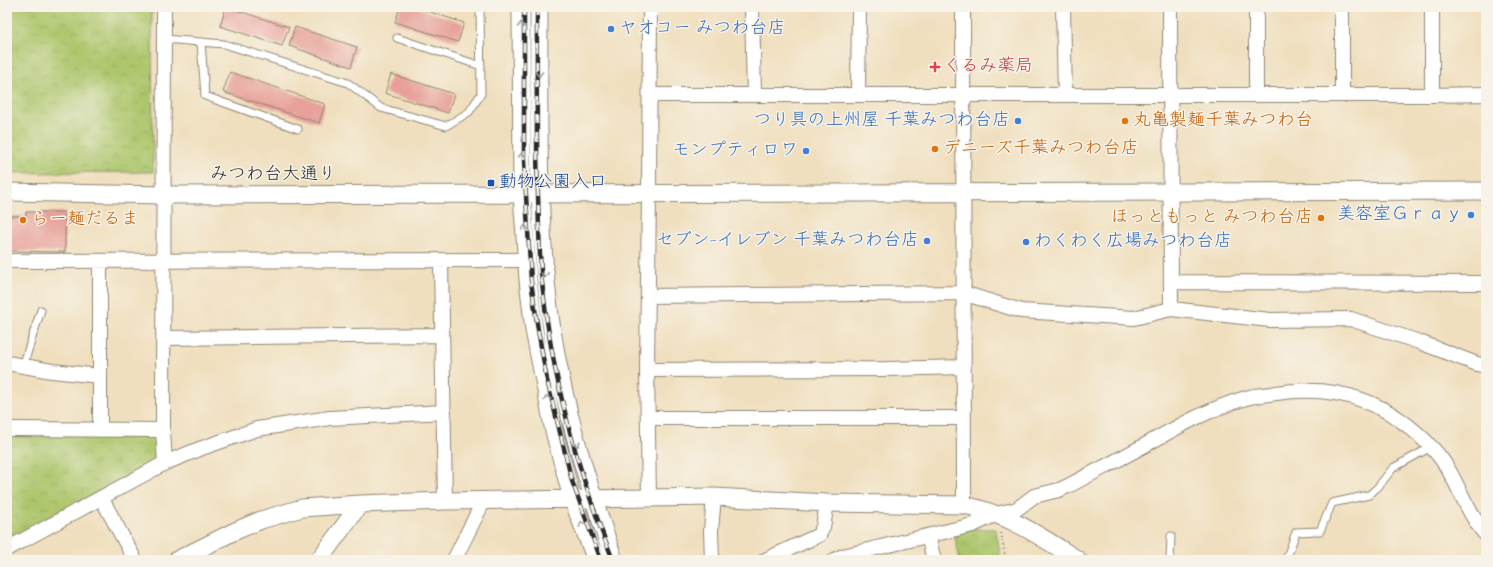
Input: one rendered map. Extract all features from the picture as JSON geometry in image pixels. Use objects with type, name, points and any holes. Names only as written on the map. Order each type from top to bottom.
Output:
[{"type":"street","points":[[164,7],[165,195],[163,430],[165,463]]},
{"type":"street","points":[[521,7],[522,194],[528,280],[534,330],[554,431],[572,498],[596,560]]},
{"type":"street","points":[[539,7],[540,194],[546,281],[555,344],[571,424],[593,499],[614,560]]},
{"type":"street","points":[[649,498],[647,370],[650,193],[650,7]]},
{"type":"street","points":[[752,7],[754,95]]},
{"type":"street","points":[[858,7],[858,95]]},
{"type":"street","points":[[963,7],[962,193],[964,505]]},
{"type":"street","points":[[1063,7],[1065,94]]},
{"type":"street","points":[[1170,7],[1171,309]]},
{"type":"street","points":[[1256,7],[1256,94]]},
{"type":"street","points":[[1342,7],[1342,94]]},
{"type":"street","points":[[1432,7],[1432,95]]},
{"type":"street","points":[[650,95],[1486,94]]},
{"type":"street","name":"みつわ台大通り","points":[[7,192],[165,195],[1486,191]]},
{"type":"street","points":[[7,261],[527,260]]},
{"type":"street","points":[[100,261],[100,430]]},
{"type":"street","points":[[441,261],[445,501]]},
{"type":"street","points":[[1171,282],[1486,283]]},
{"type":"street","points":[[648,296],[963,293],[1021,311],[1134,318],[1171,309],[1270,320],[1351,319],[1486,366]]},
{"type":"street","points":[[164,338],[442,335]]},
{"type":"street","points":[[7,363],[52,371],[100,376]]},
{"type":"street","points":[[647,370],[887,369],[963,367]]},
{"type":"street","points":[[835,560],[854,557],[1001,516],[1017,509],[1034,496],[1070,485],[1203,415],[1228,404],[1258,396],[1287,392],[1313,391],[1332,392],[1358,398],[1383,409],[1396,417],[1431,447],[1448,469],[1477,523],[1486,535]]},
{"type":"street","points":[[7,549],[165,463],[202,448],[257,429],[330,418],[444,412]]},
{"type":"street","points":[[648,418],[963,418]]},
{"type":"street","points":[[7,429],[163,430]]},
{"type":"street","points":[[712,560],[711,531],[714,497]]},
{"type":"street","points":[[177,560],[233,532],[262,520],[302,508],[445,501],[714,497],[827,503],[964,505],[980,508],[1030,529],[1078,560]]},
{"type":"street","points":[[102,498],[135,560]]},
{"type":"street","points":[[454,560],[484,500]]},
{"type":"street","points":[[765,560],[819,535],[823,527],[827,503]]},
{"type":"street","points":[[319,560],[360,504]]},
{"type":"street","points":[[928,536],[934,560]]},
{"type":"lane","points":[[164,39],[224,44],[348,83],[381,108],[446,126],[469,112],[481,94],[480,7]]},
{"type":"lane","points":[[397,38],[481,66]]},
{"type":"lane","points":[[201,42],[206,96],[298,129]]},
{"type":"lane","points":[[23,366],[41,310]]},
{"type":"lane","points":[[1286,560],[1296,532],[1320,531],[1332,503],[1370,495],[1393,468],[1431,447]]},
{"type":"lane","points":[[1170,560],[1171,536]]},
{"type":"path","points":[[1001,516],[1000,530],[1006,560]]},
{"type":"green space","points":[[7,7],[152,7],[153,172],[7,173]]},
{"type":"green space","points":[[7,433],[156,433],[160,438],[162,459],[7,540]]},
{"type":"green space","points":[[971,529],[996,529],[1001,560],[960,560],[954,533]]},
{"type":"building","points":[[226,7],[289,27],[282,46],[220,26]]},
{"type":"building","points":[[400,7],[415,7],[464,23],[458,42],[395,22]]},
{"type":"building","points":[[295,27],[357,47],[351,67],[289,46]]},
{"type":"building","points":[[230,72],[325,104],[319,123],[223,92]]},
{"type":"building","points":[[391,74],[454,94],[448,113],[385,93]]},
{"type":"building","points":[[26,212],[65,212],[65,252],[7,251],[7,216],[26,216]]},
{"type":"railway","points":[[524,7],[524,161],[531,281],[547,380],[572,481],[601,560]]},
{"type":"railway","points":[[537,7],[537,148],[539,228],[541,271],[546,318],[559,388],[577,458],[613,560]]},
{"type":"place","name":"ヤオコー みつわ台店","points":[[611,29]]},
{"type":"place","name":"くるみ薬局","points":[[935,67]]},
{"type":"place","name":"つり具の上州屋 千葉みつわ台店","points":[[1018,121]]},
{"type":"place","name":"丸亀製麺千葉みつわ台","points":[[1125,121]]},
{"type":"place","name":"デニーズ千葉みつわ台店","points":[[935,149]]},
{"type":"place","name":"モンプティロワ","points":[[806,151]]},
{"type":"place","name":"動物公園入口","points":[[491,183]]},
{"type":"place","name":"美容室Ｇｒａｙ","points":[[1471,215]]},
{"type":"place","name":"ほっともっと みつわ台店","points":[[1321,218]]},
{"type":"place","name":"らー麺だるま","points":[[23,220]]},
{"type":"place","name":"セブン-イレブン 千葉みつわ台店","points":[[927,241]]},
{"type":"place","name":"わくわく広場みつわ台店","points":[[1026,242]]}]
